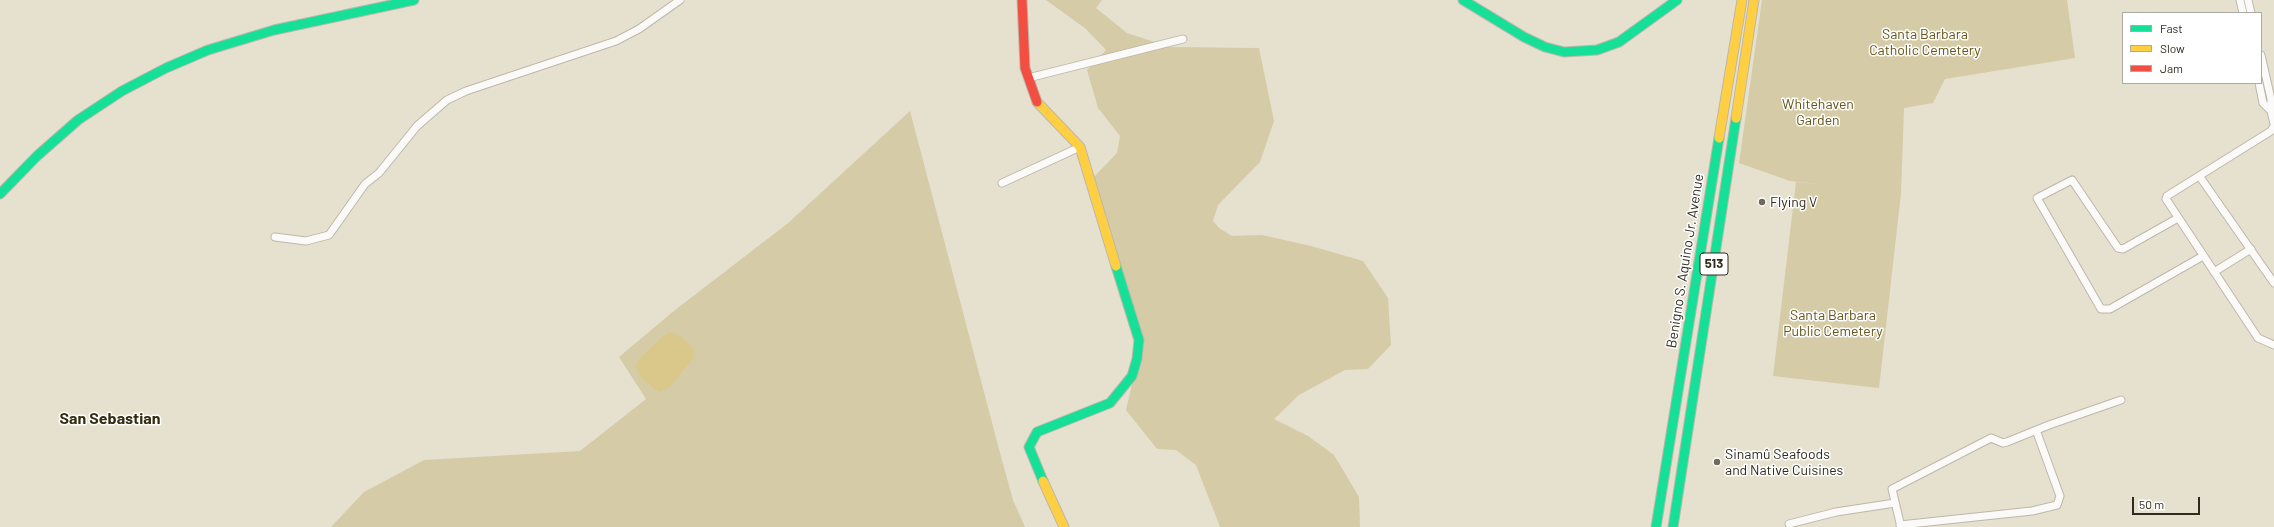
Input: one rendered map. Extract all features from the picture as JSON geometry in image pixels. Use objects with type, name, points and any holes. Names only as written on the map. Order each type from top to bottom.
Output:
[{"type":"main road","points":[[0,194],[37,156],[78,120],[122,91],[166,68],[208,50],[274,30],[414,0]]},
{"type":"main road","points":[[1022,0],[1025,68],[1028,78],[1037,102],[1080,147],[1139,340],[1137,359],[1132,376],[1110,403],[1037,432],[1032,439],[1029,447],[1031,454],[1064,527]]},
{"type":"main road","points":[[1463,0],[1524,37],[1545,47],[1564,52],[1581,52],[1597,50],[1619,42],[1677,0]]},
{"type":"main road","name":"Benigno S. Aquino Jr. Avenue","points":[[1656,527],[1742,0]]},
{"type":"main road","name":"Benigno S. Aquino Jr. Avenue","points":[[1673,527],[1754,0]]},
{"type":"street","points":[[275,237],[306,241],[328,235],[365,184],[379,174],[417,126],[448,100],[466,91],[616,42],[639,29],[680,0]]},
{"type":"street","points":[[2240,0],[2243,12]]},
{"type":"street","points":[[2248,0],[2251,12]]},
{"type":"street","points":[[1028,78],[1183,39]]},
{"type":"street","points":[[2262,59],[2273,98],[2271,111],[2274,125],[2271,131],[2200,177],[2167,196],[2166,199],[2258,338],[2274,345]]},
{"type":"street","points":[[2259,84],[2263,101],[2271,111]]},
{"type":"street","points":[[2263,101],[2273,98]]},
{"type":"street","points":[[1002,183],[1080,147]]},
{"type":"street","points":[[2200,177],[2274,283]]},
{"type":"street","points":[[2178,218],[2123,249],[2118,248],[2072,180],[2037,198],[2101,309],[2110,309],[2203,256]]},
{"type":"street","points":[[2214,272],[2251,249]]},
{"type":"street","points":[[2036,430],[2060,496],[2057,505],[2032,510],[1900,526],[1892,489],[1991,438],[2004,443],[2036,430],[2121,400]]},
{"type":"street","points":[[1789,524],[1836,512],[1895,503]]},
{"type":"green space","points":[[1046,0],[1102,0],[1096,8],[1127,33],[1170,47],[1259,48],[1274,121],[1260,162],[1218,205],[1213,221],[1219,228],[1232,236],[1262,235],[1311,246],[1363,261],[1388,298],[1391,345],[1368,369],[1345,370],[1299,395],[1274,419],[1308,436],[1334,455],[1359,497],[1360,527],[1220,527],[1196,465],[1176,450],[1157,449],[1126,410],[1141,345],[1090,181],[1117,153],[1120,136],[1098,108],[1087,70],[1106,50],[1086,29]]},
{"type":"green space","points":[[1762,0],[2067,0],[2075,58],[1945,79],[1933,103],[1904,108],[1901,193],[1879,388],[1773,376],[1796,182],[1827,185],[1790,181],[1739,163]]},
{"type":"green space","points":[[910,111],[1000,453],[1013,500],[1025,527],[331,527],[364,492],[424,460],[580,451],[646,399],[619,357],[675,310],[787,224]]},
{"type":"shaded area","points":[[668,332],[677,334],[690,344],[693,349],[694,357],[671,386],[661,392],[642,379],[635,366],[642,356]]},
{"type":"traffic: fast","points":[[0,194],[37,156],[78,120],[122,91],[166,68],[208,50],[274,30],[414,0]]},
{"type":"traffic: fast","points":[[1463,0],[1524,37],[1545,47],[1564,52],[1597,50],[1619,42],[1677,0]]},
{"type":"traffic: fast","points":[[1673,527],[1736,118]]},
{"type":"traffic: fast","points":[[1656,527],[1719,138]]},
{"type":"traffic: fast","points":[[1043,481],[1029,447],[1037,432],[1110,403],[1132,376],[1137,359],[1139,340],[1116,266]]},
{"type":"traffic: slow","points":[[1719,138],[1742,0]]},
{"type":"traffic: slow","points":[[1736,118],[1754,0]]},
{"type":"traffic: slow","points":[[1037,102],[1080,147],[1116,266]]},
{"type":"traffic: slow","points":[[1043,481],[1064,527]]},
{"type":"traffic: jam","points":[[1022,0],[1025,68],[1037,102]]},
{"type":"place","name":"Flying V","points":[[1762,202]]},
{"type":"place","name":"Sinamû Seafoods and Native Cuisines","points":[[1717,462]]},
{"type":"district","name":"San Sebastian","points":[[110,419]]},
{"type":"park label","name":"Santa Barbara Catholic Cemetery","points":[[1925,42]]},
{"type":"park label","name":"Whitehaven Garden","points":[[1818,112]]},
{"type":"park label","name":"Santa Barbara Public Cemetery","points":[[1833,324]]}]
